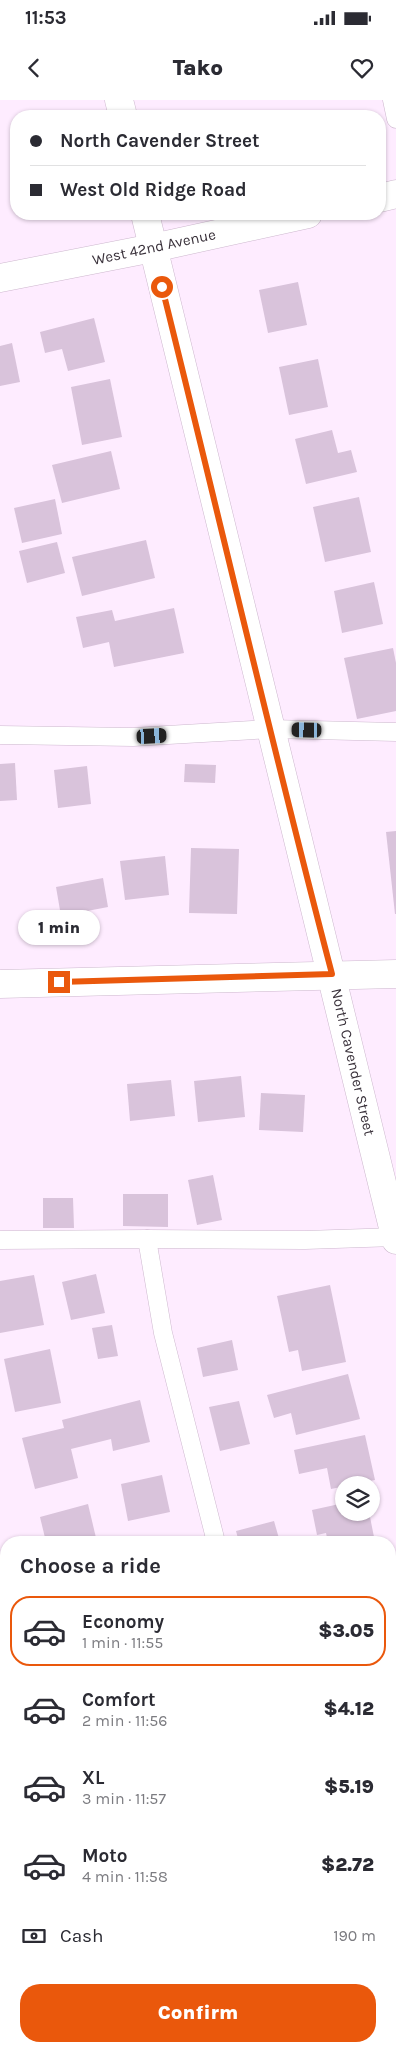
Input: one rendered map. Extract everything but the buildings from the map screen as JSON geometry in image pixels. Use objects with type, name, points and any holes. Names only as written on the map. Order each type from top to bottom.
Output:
[{"type":"street","name":"North Cavender Street","points":[[146,220],[272,729],[298,848],[332,974],[396,1238]]},
{"type":"street","name":"West 42nd Avenue","points":[[0,278],[153,248],[281,220]]},
{"type":"street","points":[[0,984],[332,974],[396,974]]},
{"type":"lane","points":[[392,100],[396,120]]},
{"type":"lane","points":[[0,735],[133,737],[272,729],[396,732]]},
{"type":"lane","points":[[0,1240],[396,1238]]},
{"type":"lane","points":[[147,1239],[163,1333],[214,1536]]},
{"type":"route","points":[[59,982],[332,974],[298,848],[272,729],[162,287]]}]
